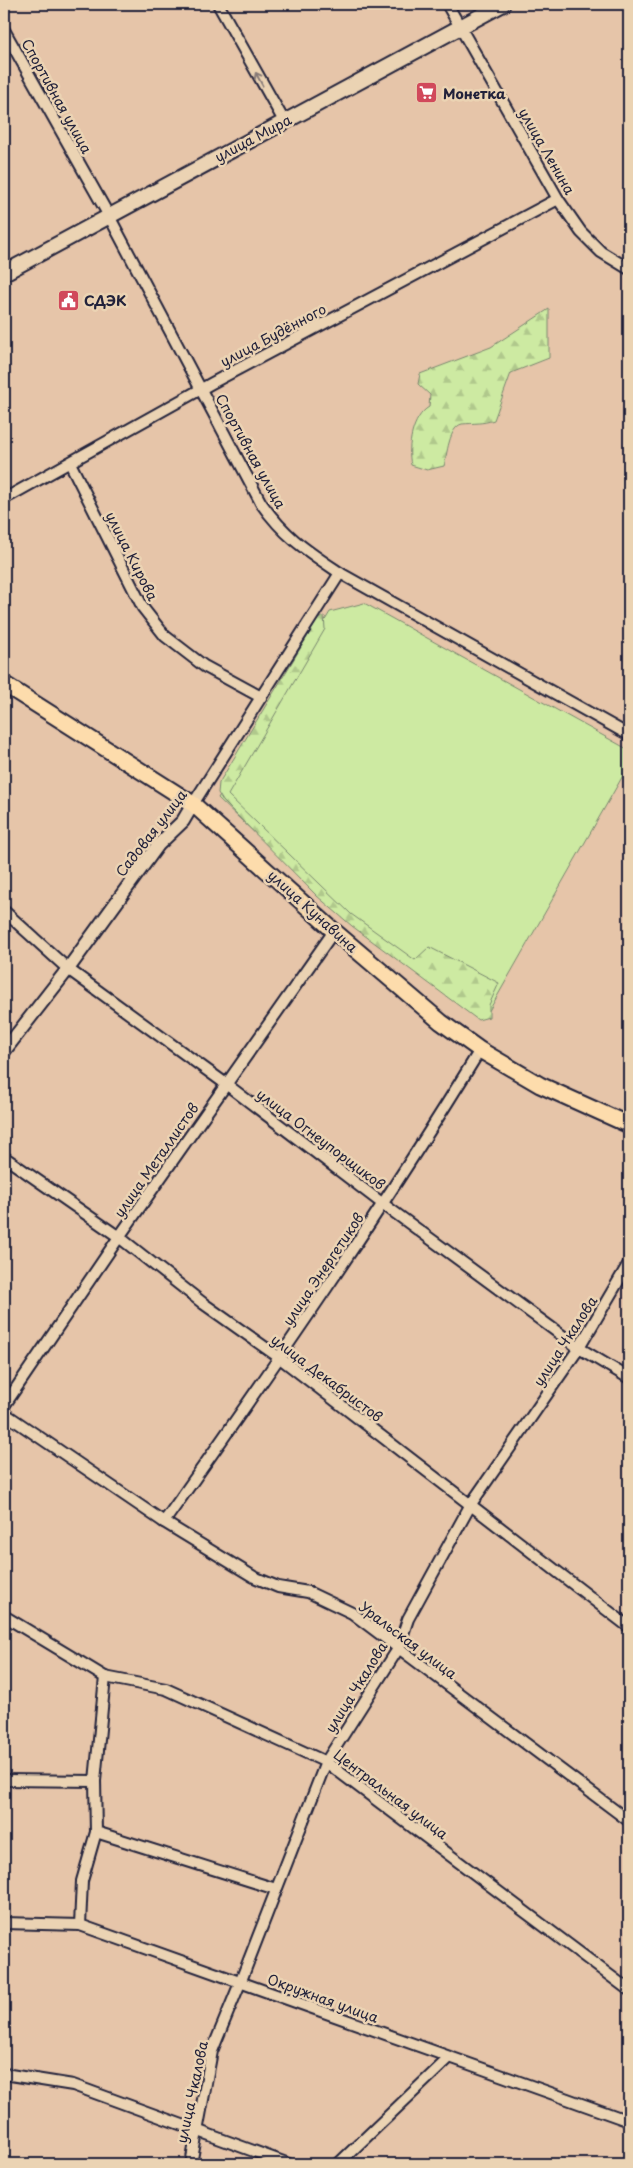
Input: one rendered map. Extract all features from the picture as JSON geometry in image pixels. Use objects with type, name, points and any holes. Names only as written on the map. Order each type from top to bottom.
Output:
[{"type":"main road","name":"улица Мира","points":[[4,273],[503,4]]},
{"type":"main road","name":"улица Кунавина","points":[[4,684],[193,804],[334,931],[441,1022],[480,1050],[540,1085],[629,1124]]},
{"type":"street","points":[[218,4],[284,121]]},
{"type":"street","name":"улица Ленина","points":[[447,4],[558,198],[581,232],[601,252],[629,269]]},
{"type":"street","name":"Спортивная улица","points":[[4,30],[109,216],[261,503],[277,526],[297,544],[340,573],[629,735]]},
{"type":"street","name":"улица Будённого","points":[[4,498],[201,389],[558,198]]},
{"type":"street","name":"улица Кирова","points":[[70,463],[143,608],[165,636],[204,666],[261,697]]},
{"type":"street","name":"Садовая улица","points":[[4,1050],[68,968],[158,845],[183,821],[340,573]]},
{"type":"street","name":"улица Огнеупорщиков","points":[[4,911],[68,968],[226,1084],[383,1204],[579,1348],[629,1378]]},
{"type":"street","name":"улица Металлистов","points":[[4,1406],[119,1237],[334,931]]},
{"type":"street","name":"улица Энергетиков","points":[[164,1522],[280,1358],[383,1204],[480,1050]]},
{"type":"street","name":"улица Декабристов","points":[[4,1157],[119,1237],[204,1304],[280,1358],[629,1627]]},
{"type":"street","name":"улица Чкалова","points":[[191,2164],[212,2050],[326,1762],[398,1649],[408,1619],[471,1504],[579,1348],[629,1263]]},
{"type":"street","name":"Уральская улица","points":[[4,1413],[164,1522],[254,1577],[278,1587],[308,1592],[352,1613],[629,1820]]},
{"type":"street","name":"Центральная улица","points":[[4,1616],[106,1677],[166,1689],[326,1762],[629,1990]]},
{"type":"street","points":[[80,1926],[82,1881],[96,1832],[94,1781],[106,1677]]},
{"type":"street","points":[[4,1780],[94,1781]]},
{"type":"street","points":[[96,1832],[276,1889]]},
{"type":"street","name":"Окружная улица","points":[[4,1923],[80,1926],[629,2121]]},
{"type":"street","points":[[338,2164],[449,2058]]},
{"type":"street","points":[[4,2074],[73,2085],[288,2164]]},
{"type":"green space","points":[[549,309],[549,358],[511,373],[494,420],[462,424],[454,430],[444,466],[427,470],[411,465],[410,441],[412,433],[418,418],[429,407],[430,395],[418,384],[420,374],[491,347]]},
{"type":"green space","points":[[364,603],[629,750],[629,765],[486,1016],[342,916],[218,798],[330,612]]},
{"type":"green space","points":[[324,616],[325,629],[228,795],[351,914],[415,960],[429,947],[499,983],[489,1005],[489,1017],[478,1020],[352,926],[317,896],[223,801],[218,793],[219,783],[318,619]]},
{"type":"place","name":"Монетка","points":[[427,93]]},
{"type":"place","name":"СДЭК","points":[[68,300]]}]
